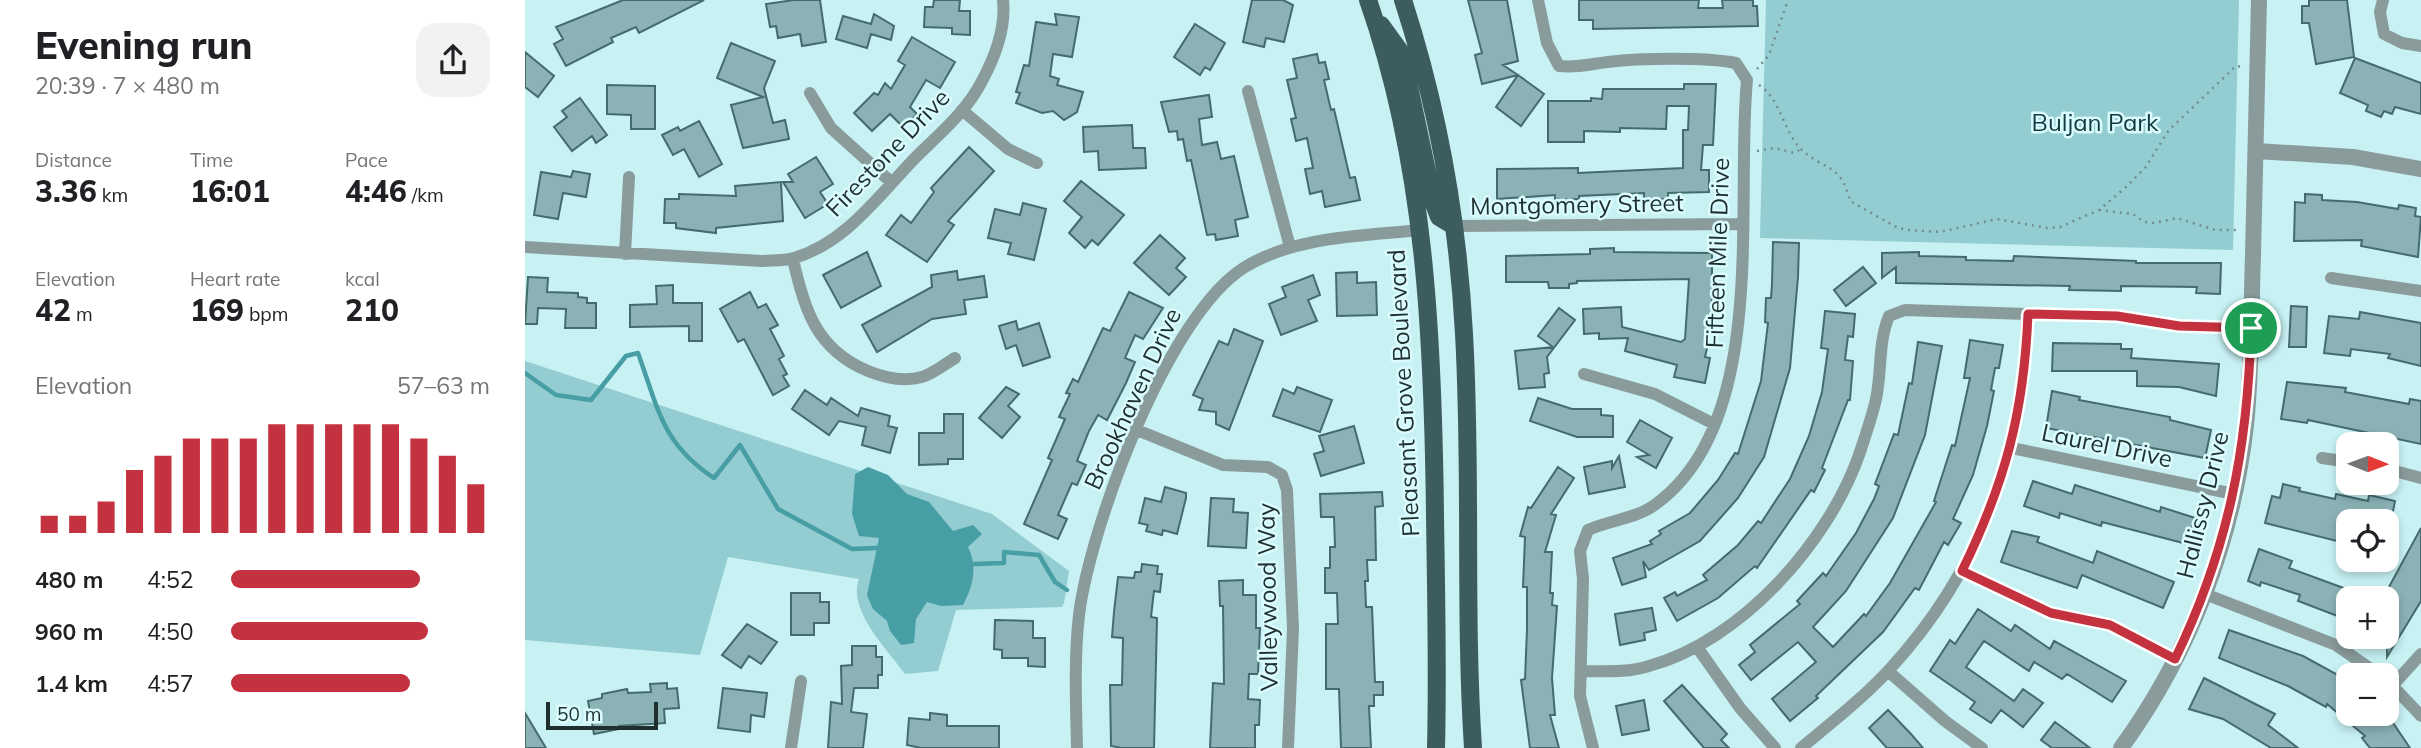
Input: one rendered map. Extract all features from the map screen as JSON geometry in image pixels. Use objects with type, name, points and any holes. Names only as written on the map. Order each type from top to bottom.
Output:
[{"type":"main road","points":[[1403,0],[1431,100],[1454,226],[1466,369],[1473,748]]},
{"type":"main road","points":[[1371,7],[1402,54],[1434,204],[1439,217],[1454,226]]},
{"type":"main road","name":"Pleasant Grove Boulevard","points":[[1371,7],[1398,104],[1420,230],[1432,370],[1436,748]]},
{"type":"street","name":"Firestone Drive","points":[[525,247],[762,261],[793,259],[835,237],[862,215],[962,110],[982,83],[996,51],[1003,28],[1003,0]]},
{"type":"street","points":[[1538,0],[1547,43],[1559,66],[1583,68],[1607,62],[1714,59],[1735,63],[1747,80]]},
{"type":"street","name":"Hallissy Drive","points":[[2121,748],[2175,659],[2205,594],[2234,495],[2246,424],[2251,328],[2259,0]]},
{"type":"street","points":[[2383,0],[2381,12],[2384,34],[2402,43],[2421,46]]},
{"type":"street","name":"Fifteen Mile Drive","points":[[1593,748],[1583,719],[1580,551],[1588,530],[1606,522],[1630,518],[1655,505],[1674,489],[1689,470],[1714,425],[1728,388],[1738,338],[1747,80]]},
{"type":"street","points":[[1248,91],[1290,247]]},
{"type":"street","points":[[810,93],[831,128],[891,182]]},
{"type":"street","points":[[962,110],[1008,149],[1037,163]]},
{"type":"street","points":[[2256,151],[2353,157],[2421,169]]},
{"type":"street","points":[[625,254],[629,177]]},
{"type":"street","name":"Montgomery Street","points":[[1454,226],[1742,224]]},
{"type":"street","name":"Brookhaven Drive","points":[[1077,748],[1076,658],[1088,568],[1103,513],[1137,430],[1179,340],[1211,295],[1243,268],[1290,247],[1420,230]]},
{"type":"street","points":[[793,259],[799,286],[814,324],[830,348],[843,358],[881,377],[903,380],[924,377],[955,358]]},
{"type":"street","points":[[2331,278],[2421,292]]},
{"type":"street","points":[[1581,671],[1647,667],[1697,647],[1746,612],[1775,586],[1803,554],[1832,511],[1858,457],[1876,400],[1882,334],[1889,316],[1905,310],[2129,317],[2179,326]]},
{"type":"street","points":[[1801,748],[1888,671],[1929,622],[1962,571],[1989,513],[2012,448],[2023,382],[2028,314]]},
{"type":"street","points":[[1584,374],[1655,394],[1714,425]]},
{"type":"street","name":"Valleywood Way","points":[[1137,430],[1223,465],[1268,467],[1282,475],[1287,490],[1293,629],[1287,748]]},
{"type":"street","name":"Laurel Drive","points":[[2012,448],[2234,495]]},
{"type":"street","points":[[2322,458],[2336,460]]},
{"type":"street","points":[[2399,472],[2421,478]]},
{"type":"street","points":[[1962,571],[2051,613],[2110,625]]},
{"type":"street","points":[[2205,594],[2336,645],[2362,663]]},
{"type":"street","points":[[1697,647],[1740,708],[1775,748]]},
{"type":"street","points":[[2399,674],[2421,654]]},
{"type":"street","points":[[1888,671],[1945,721],[1982,748]]},
{"type":"street","points":[[791,748],[801,681]]},
{"type":"street","points":[[2399,692],[2421,716]]},
{"type":"path","points":[[1788,0],[1769,55],[1747,80],[1762,86],[1770,94],[1780,120],[1801,149],[1835,170],[1843,180],[1850,201],[1898,228],[1909,230],[1940,232],[1997,219],[2047,228],[2060,227],[2099,210],[2145,168],[2169,130],[2236,66],[2258,67]]},
{"type":"path","points":[[1744,151],[1775,148],[1794,153],[1801,149]]},
{"type":"path","points":[[2099,210],[2133,214],[2144,222],[2154,223],[2177,218],[2215,230],[2254,230]]},
{"type":"path","points":[[2179,326],[2251,328]]},
{"type":"path","points":[[2110,625],[2175,659]]},
{"type":"green space","name":"Buljan Park","points":[[1766,0],[2239,0],[2233,250],[1760,238]]},
{"type":"green space","points":[[525,361],[992,514],[1069,571],[1064,603],[1062,607],[956,610],[938,671],[905,674],[864,616],[857,591],[859,579],[728,557],[700,655],[525,640]]},
{"type":"shaded area","points":[[868,467],[888,475],[907,494],[929,502],[953,531],[973,525],[982,534],[968,547],[973,562],[973,576],[963,605],[941,606],[927,602],[916,619],[914,643],[901,645],[890,631],[887,621],[873,609],[867,595],[879,538],[859,536],[852,514],[855,474]]},
{"type":"building","points":[[623,0],[704,0],[639,33],[636,27],[611,38],[613,42],[566,66],[554,44],[563,39],[556,27]]},
{"type":"building","points":[[820,0],[826,42],[802,46],[800,34],[778,38],[776,26],[770,27],[766,4]]},
{"type":"building","points":[[934,0],[960,0],[959,11],[970,11],[970,35],[952,34],[952,28],[924,27],[925,7],[933,7]]},
{"type":"building","points":[[1252,0],[1283,0],[1293,5],[1284,42],[1266,38],[1264,47],[1243,42]]},
{"type":"building","points":[[1468,0],[1507,0],[1518,61],[1503,65],[1518,75],[1482,84],[1475,55],[1482,53]]},
{"type":"building","points":[[1579,0],[1699,0],[1698,8],[1723,8],[1722,0],[1753,0],[1753,6],[1757,6],[1758,26],[1593,29],[1593,20],[1579,20]]},
{"type":"building","points":[[2309,0],[2347,0],[2354,57],[2316,64],[2309,23],[2302,23],[2302,6],[2309,6]]},
{"type":"building","points":[[874,14],[894,26],[891,40],[871,34],[867,48],[836,39],[843,16],[871,24]]},
{"type":"building","points":[[1055,14],[1079,17],[1072,57],[1053,54],[1050,76],[1059,79],[1057,85],[1083,92],[1077,112],[1064,120],[1053,111],[1042,113],[1016,103],[1020,93],[1016,92],[1024,65],[1029,66],[1036,22],[1057,25]]},
{"type":"building","points":[[1195,24],[1225,43],[1210,70],[1205,67],[1200,75],[1174,57]]},
{"type":"building","points":[[912,37],[955,62],[940,88],[926,80],[910,107],[917,114],[904,128],[890,114],[872,131],[854,113],[874,93],[878,95],[885,83],[891,89],[905,65],[898,61]]},
{"type":"building","points":[[731,43],[775,61],[764,88],[773,123],[785,120],[789,139],[743,148],[731,105],[763,97],[717,78]]},
{"type":"building","points":[[525,52],[554,76],[538,97],[525,87]]},
{"type":"building","points":[[1317,54],[1319,63],[1325,62],[1329,79],[1324,80],[1331,110],[1334,109],[1350,178],[1355,177],[1360,200],[1325,207],[1322,191],[1310,194],[1305,169],[1313,168],[1307,138],[1296,141],[1291,119],[1296,118],[1287,80],[1297,78],[1293,59]]},
{"type":"building","points":[[2355,58],[2421,83],[2421,114],[2395,107],[2392,114],[2384,111],[2381,117],[2366,111],[2368,105],[2340,93]]},
{"type":"building","points":[[1518,75],[1544,94],[1521,126],[1496,107]]},
{"type":"building","points":[[1684,84],[1716,84],[1713,145],[1703,145],[1701,170],[1709,170],[1709,192],[1668,193],[1668,199],[1644,199],[1644,193],[1579,196],[1579,199],[1555,200],[1555,195],[1497,199],[1497,169],[1578,168],[1578,173],[1683,168],[1683,130],[1688,130],[1689,106],[1667,106],[1666,129],[1620,128],[1620,132],[1584,131],[1584,142],[1548,142],[1548,101],[1591,101],[1591,98],[1602,99],[1603,89],[1684,89]]},
{"type":"building","points":[[607,85],[655,86],[655,129],[631,129],[631,115],[607,114]]},
{"type":"building","points":[[1209,95],[1212,117],[1199,119],[1202,145],[1217,142],[1221,159],[1234,156],[1248,217],[1235,220],[1238,236],[1216,240],[1215,234],[1207,235],[1191,160],[1187,161],[1183,139],[1178,140],[1177,131],[1169,132],[1161,102]]},
{"type":"building","points":[[580,98],[607,135],[596,143],[592,136],[572,151],[554,127],[567,117],[562,111]]},
{"type":"building","points":[[699,121],[722,164],[699,177],[684,149],[673,155],[662,135],[678,127],[680,131]]},
{"type":"building","points":[[1132,125],[1133,148],[1145,148],[1146,168],[1099,170],[1098,151],[1084,152],[1083,127]]},
{"type":"building","points":[[969,147],[994,171],[948,221],[954,225],[927,262],[886,235],[901,215],[911,223],[934,192],[931,188]]},
{"type":"building","points":[[816,157],[833,184],[820,192],[828,204],[805,218],[783,182],[793,182],[788,174]]},
{"type":"building","points":[[573,171],[590,174],[586,197],[563,193],[558,219],[534,215],[541,172],[571,177]]},
{"type":"building","points":[[1081,181],[1124,215],[1098,245],[1092,240],[1085,248],[1069,233],[1082,217],[1064,201]]},
{"type":"building","points":[[781,182],[783,221],[716,228],[716,233],[676,228],[676,223],[664,223],[665,199],[679,199],[679,194],[736,196],[735,186]]},
{"type":"building","points":[[2305,194],[2322,195],[2322,200],[2357,202],[2398,209],[2399,205],[2416,208],[2415,216],[2421,217],[2418,257],[2361,246],[2362,240],[2294,241],[2295,202],[2305,203]]},
{"type":"building","points":[[1023,203],[1046,209],[1034,260],[1008,254],[1011,243],[988,238],[995,209],[1020,215]]},
{"type":"building","points":[[1160,235],[1185,258],[1176,268],[1186,277],[1169,295],[1134,263]]},
{"type":"building","points":[[1773,242],[1799,243],[1798,277],[1790,368],[1764,457],[1738,498],[1700,541],[1649,570],[1643,561],[1646,577],[1622,585],[1613,558],[1652,544],[1650,541],[1661,534],[1659,531],[1690,513],[1718,480],[1735,453],[1738,454],[1761,381],[1768,323],[1765,322],[1766,298],[1771,298]]},
{"type":"building","points":[[1614,248],[1614,252],[1712,253],[1712,320],[1707,320],[1705,343],[1708,344],[1705,357],[1710,358],[1705,383],[1674,377],[1677,365],[1625,351],[1628,338],[1599,339],[1599,333],[1584,334],[1583,309],[1621,307],[1622,327],[1681,342],[1685,339],[1689,279],[1577,281],[1569,284],[1569,288],[1549,288],[1548,282],[1506,282],[1506,256],[1590,254],[1590,249]]},
{"type":"building","points":[[867,252],[881,286],[841,308],[823,275]]},
{"type":"building","points":[[1919,252],[1919,256],[1966,257],[1966,260],[2013,261],[2014,256],[2136,263],[2221,263],[2220,294],[2196,293],[2197,287],[2121,286],[2121,291],[2069,290],[2070,286],[1896,283],[1896,267],[1882,278],[1882,253]]},
{"type":"building","points":[[1863,267],[1876,283],[1846,306],[1834,290]]},
{"type":"building","points":[[957,271],[958,280],[984,276],[987,297],[964,300],[966,314],[932,319],[877,352],[862,325],[932,287],[931,275]]},
{"type":"building","points":[[1357,272],[1357,283],[1376,282],[1377,315],[1337,316],[1336,273]]},
{"type":"building","points":[[1313,275],[1320,295],[1308,300],[1317,321],[1281,335],[1269,304],[1286,297],[1282,287]]},
{"type":"building","points":[[528,277],[548,278],[547,292],[578,293],[578,297],[587,298],[587,303],[596,303],[596,328],[565,328],[566,309],[538,308],[537,324],[525,324]]},
{"type":"building","points":[[673,285],[673,303],[702,303],[702,341],[689,341],[689,326],[630,327],[630,305],[657,304],[656,286]]},
{"type":"building","points":[[750,292],[758,308],[766,304],[778,325],[770,329],[784,356],[779,359],[787,374],[783,376],[789,386],[773,395],[744,339],[738,342],[720,309]]},
{"type":"building","points":[[1129,292],[1163,308],[1143,339],[1135,335],[1125,358],[1135,362],[1126,383],[1107,420],[1098,415],[1089,431],[1077,461],[1086,465],[1077,485],[1072,483],[1058,515],[1067,519],[1058,539],[1024,524],[1052,460],[1048,458],[1065,419],[1059,417],[1070,394],[1066,393],[1073,379],[1078,382],[1103,328],[1110,331]]},
{"type":"building","points":[[2291,306],[2307,307],[2306,347],[2289,347]]},
{"type":"building","points":[[1559,308],[1575,320],[1547,357],[1549,373],[1544,374],[1545,387],[1519,389],[1515,351],[1553,347],[1538,336]]},
{"type":"building","points":[[1825,311],[1855,314],[1853,337],[1848,336],[1845,360],[1853,361],[1850,400],[1822,468],[1825,470],[1814,492],[1811,490],[1757,568],[1755,566],[1718,598],[1677,621],[1664,598],[1675,592],[1677,596],[1707,580],[1703,575],[1738,545],[1758,521],[1761,523],[1790,479],[1809,436],[1822,392],[1828,349],[1821,348]]},
{"type":"building","points":[[2360,312],[2421,323],[2421,366],[2388,358],[2390,354],[2351,349],[2350,356],[2324,353],[2329,316],[2359,319]]},
{"type":"building","points":[[1016,321],[1018,330],[1039,323],[1050,357],[1023,366],[1016,345],[1006,349],[999,326]]},
{"type":"building","points":[[1234,329],[1263,341],[1229,430],[1216,424],[1216,412],[1199,410],[1203,399],[1193,395],[1219,341],[1228,345]]},
{"type":"building","points":[[1970,340],[2003,345],[1999,368],[1995,368],[1991,390],[1994,391],[1987,426],[1973,475],[1953,519],[1961,523],[1948,545],[1944,542],[1919,590],[1915,588],[1883,632],[1816,696],[1818,698],[1790,721],[1772,699],[1816,662],[1798,642],[1751,680],[1739,665],[1755,652],[1750,645],[1800,604],[1797,601],[1823,573],[1826,576],[1856,533],[1879,486],[1875,484],[1894,434],[1898,435],[1909,383],[1912,384],[1918,342],[1942,346],[1925,435],[1893,518],[1846,591],[1813,627],[1833,647],[1864,614],[1866,616],[1890,583],[1936,502],[1934,501],[1952,445],[1955,446],[1970,378],[1964,378]]},
{"type":"building","points":[[2053,343],[2121,344],[2121,349],[2132,349],[2131,358],[2219,364],[2216,396],[2179,387],[2137,386],[2137,371],[2052,371]]},
{"type":"building","points":[[2287,382],[2346,388],[2345,392],[2409,404],[2410,399],[2421,401],[2421,444],[2399,439],[2399,432],[2364,432],[2308,420],[2307,423],[2281,419]]},
{"type":"building","points":[[1006,387],[1019,394],[1008,406],[1020,417],[1002,438],[979,418]]},
{"type":"building","points":[[1297,387],[1332,400],[1320,432],[1273,416],[1283,389],[1294,394]]},
{"type":"building","points":[[805,390],[827,405],[831,398],[858,416],[861,408],[890,416],[888,426],[897,428],[890,453],[862,445],[866,427],[839,421],[829,435],[792,409]]},
{"type":"building","points":[[2052,391],[2080,397],[2079,400],[2170,417],[2170,420],[2211,430],[2205,458],[2046,428]]},
{"type":"building","points":[[1538,398],[1572,409],[1601,409],[1601,415],[1613,416],[1613,437],[1577,437],[1530,421]]},
{"type":"building","points":[[944,414],[963,414],[963,459],[948,459],[948,464],[919,465],[919,433],[944,433]]},
{"type":"building","points":[[1640,420],[1672,438],[1656,468],[1637,457],[1649,455],[1627,442]]},
{"type":"building","points":[[1354,426],[1364,463],[1321,476],[1314,454],[1324,451],[1319,436]]},
{"type":"building","points":[[1619,456],[1625,487],[1589,494],[1584,467],[1612,461],[1612,468]]},
{"type":"building","points":[[1558,467],[1574,478],[1551,514],[1556,515],[1545,552],[1552,552],[1550,593],[1553,593],[1552,605],[1557,606],[1552,678],[1555,715],[1550,715],[1559,748],[1530,748],[1521,680],[1525,679],[1527,587],[1523,587],[1525,537],[1520,536],[1528,507],[1531,508]]},
{"type":"building","points":[[2033,481],[2072,494],[2075,485],[2160,512],[2161,507],[2195,518],[2187,544],[2102,522],[2101,526],[2060,513],[2059,518],[2024,506]]},
{"type":"building","points":[[2283,484],[2300,488],[2299,491],[2335,499],[2336,494],[2368,501],[2369,495],[2395,501],[2393,509],[2336,509],[2336,541],[2265,523],[2272,496],[2280,498]]},
{"type":"building","points":[[1165,487],[1186,493],[1177,534],[1163,530],[1162,535],[1146,531],[1148,525],[1139,523],[1145,498],[1161,502]]},
{"type":"building","points":[[1382,492],[1383,506],[1375,507],[1376,560],[1367,560],[1368,581],[1365,581],[1366,607],[1372,607],[1375,682],[1383,682],[1383,695],[1374,695],[1374,706],[1369,706],[1371,748],[1341,748],[1339,689],[1326,689],[1326,624],[1338,624],[1337,593],[1325,593],[1325,568],[1330,568],[1330,547],[1335,547],[1334,517],[1321,517],[1320,494]]},
{"type":"building","points":[[1211,498],[1234,499],[1233,512],[1248,513],[1246,548],[1208,546]]},
{"type":"building","points":[[2421,528],[2421,601],[2399,637],[2399,586],[2390,586]]},
{"type":"building","points":[[2012,531],[2039,537],[2037,542],[2093,563],[2097,551],[2174,582],[2163,608],[2082,575],[2077,588],[2001,562]]},
{"type":"building","points":[[2259,549],[2292,561],[2289,568],[2338,586],[2336,615],[2298,601],[2300,595],[2261,582],[2260,586],[2248,581]]},
{"type":"building","points":[[1142,564],[1158,566],[1157,574],[1162,574],[1160,592],[1154,591],[1151,617],[1157,618],[1154,748],[1122,748],[1111,746],[1110,685],[1122,685],[1123,638],[1112,637],[1114,612],[1118,577],[1134,578],[1135,572],[1141,572]]},
{"type":"building","points":[[1243,580],[1243,595],[1256,595],[1256,628],[1260,628],[1258,674],[1249,674],[1248,699],[1260,700],[1259,725],[1255,725],[1255,748],[1210,748],[1213,683],[1224,684],[1223,606],[1220,606],[1219,581]]},
{"type":"building","points":[[791,593],[820,593],[820,602],[829,602],[829,623],[814,623],[814,635],[791,635]]},
{"type":"building","points":[[1652,608],[1656,630],[1644,633],[1645,640],[1620,645],[1615,614]]},
{"type":"building","points":[[1978,609],[2011,631],[2015,625],[2050,649],[2054,641],[2126,681],[2112,702],[2067,674],[2062,679],[2034,662],[2029,671],[1984,641],[1966,667],[2014,701],[2023,689],[2043,703],[2023,727],[2001,710],[1991,723],[1970,709],[1975,702],[1930,671],[1950,640],[1955,644]]},
{"type":"building","points":[[995,620],[1033,621],[1033,638],[1045,638],[1045,667],[1028,666],[1028,658],[1002,658],[1002,650],[994,649]]},
{"type":"building","points":[[747,624],[777,642],[761,664],[749,656],[741,668],[722,655]]},
{"type":"building","points":[[2229,630],[2303,656],[2336,674],[2336,712],[2327,704],[2326,707],[2288,686],[2219,658]]},
{"type":"building","points":[[852,646],[876,646],[876,657],[882,657],[882,675],[878,675],[878,688],[854,688],[851,712],[867,714],[863,748],[828,748],[831,702],[842,704],[841,666],[852,665]]},
{"type":"building","points":[[2204,678],[2275,714],[2268,725],[2298,748],[2271,748],[2223,719],[2189,709]]},
{"type":"building","points":[[667,683],[667,689],[677,688],[679,708],[664,709],[665,723],[619,726],[619,729],[594,734],[588,701],[602,698],[602,694],[627,689],[628,693],[651,692],[650,684]]},
{"type":"building","points":[[1682,685],[1727,734],[1721,740],[1729,748],[1704,748],[1664,701]]},
{"type":"building","points":[[723,688],[767,693],[764,717],[751,715],[750,732],[718,728]]},
{"type":"building","points":[[1644,700],[1649,730],[1622,735],[1616,706]]},
{"type":"building","points":[[1888,710],[1923,748],[1887,748],[1869,728]]},
{"type":"building","points":[[525,713],[546,748],[525,748]]},
{"type":"building","points":[[930,713],[947,715],[947,726],[999,726],[999,748],[921,748],[907,745],[909,718],[930,720]]},
{"type":"building","points":[[2055,722],[2090,748],[2052,748],[2041,740]]},
{"type":"building","points":[[2353,726],[2395,726],[2410,748],[2370,748],[2362,738],[2365,736]]},
{"type":"waterway","points":[[525,373],[556,395],[591,400],[626,356],[638,353],[664,423],[672,438],[697,465],[714,478],[740,445],[778,509],[852,549],[877,548]]},
{"type":"waterway","points":[[974,564],[1004,563],[1004,552],[1039,555],[1055,582],[1067,590]]},
{"type":"route","points":[[2028,314],[2117,316],[2179,326],[2251,328],[2246,424],[2234,495],[2205,594],[2175,659],[2110,625],[2079,621],[2051,613],[2021,602],[1962,571],[1989,513],[2012,448],[2023,382],[2028,314]]}]
